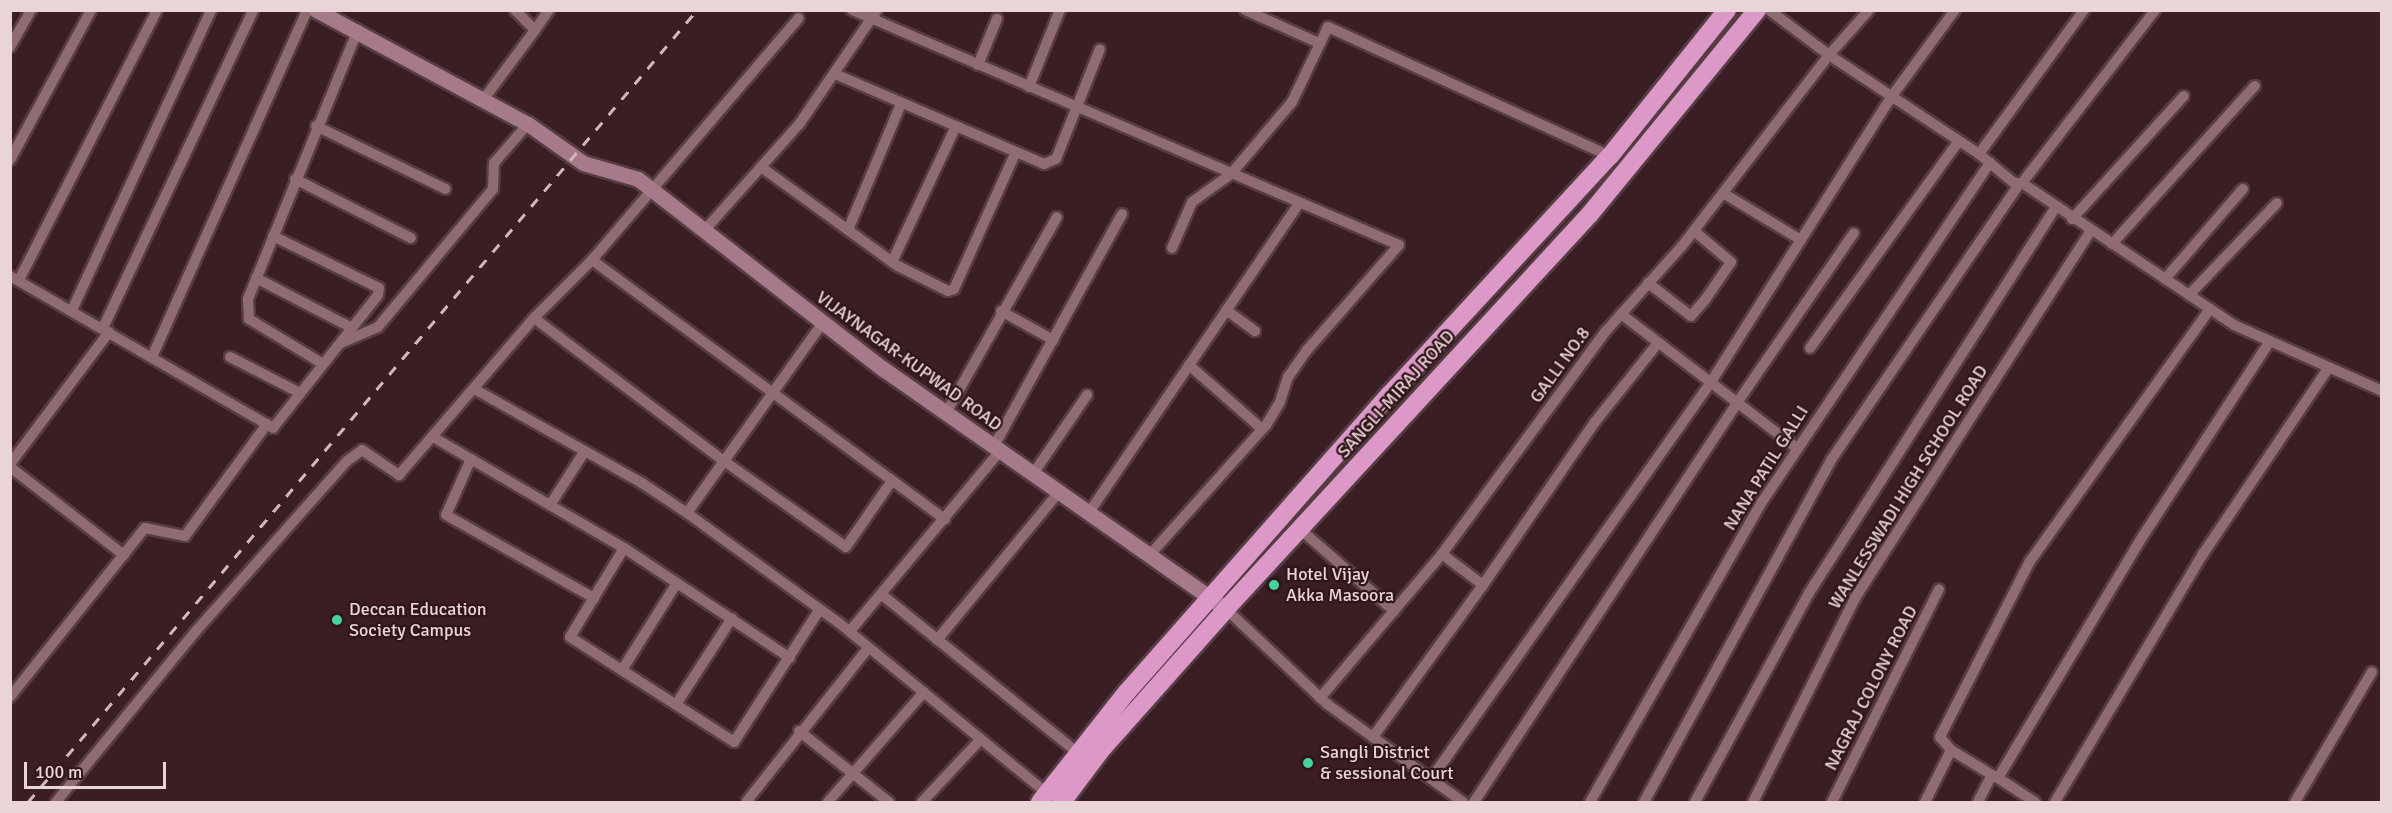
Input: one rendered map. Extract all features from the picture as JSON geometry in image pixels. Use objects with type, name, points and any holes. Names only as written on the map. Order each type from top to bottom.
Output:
[{"type":"highway","name":"SANGLI-MIRAJ ROAD","points":[[1055,800],[1226,609],[1590,214],[1757,10]]},
{"type":"highway","name":"SANGLI-MIRAJ ROAD","points":[[1055,800],[1079,754],[1210,598],[1390,394],[1610,156],[1719,14]]},
{"type":"street","points":[[10,47],[31,10]]},
{"type":"street","points":[[10,160],[91,10]]},
{"type":"street","points":[[157,10],[15,278],[273,428],[378,295],[379,288],[273,236]]},
{"type":"street","points":[[72,310],[210,10]]},
{"type":"street","points":[[124,555],[10,465],[106,330],[253,10]]},
{"type":"street","points":[[152,357],[307,10]]},
{"type":"street","points":[[316,10],[358,30],[528,124],[494,163],[493,189],[378,327],[338,345]]},
{"type":"street","points":[[515,10],[535,30]]},
{"type":"street","points":[[483,100],[549,10]]},
{"type":"street","points":[[852,10],[875,15],[978,65],[1399,245],[1307,350],[1262,429],[1149,556]]},
{"type":"street","points":[[1029,87],[1060,10]]},
{"type":"street","points":[[1245,10],[1319,43]]},
{"type":"street","points":[[1769,10],[1829,55],[1979,154],[2055,208],[2210,309],[2270,341],[2382,390]]},
{"type":"street","name":"GALLI NO.8","points":[[1320,698],[1442,554],[1621,314],[1694,231],[1829,55],[1869,10]]},
{"type":"street","points":[[1431,779],[1711,382],[1892,96],[1954,10]]},
{"type":"street","points":[[1979,154],[2084,10]]},
{"type":"street","points":[[1644,802],[1831,460],[2020,184],[2156,10]]},
{"type":"street","points":[[703,232],[761,167],[835,74],[875,15]]},
{"type":"street","points":[[56,802],[196,632],[347,461],[362,450],[399,475],[476,390],[534,318],[592,260],[799,18]]},
{"type":"street","points":[[978,65],[997,19]]},
{"type":"street","points":[[1172,248],[1192,202],[1231,174],[1292,102],[1328,27],[1610,156]]},
{"type":"street","points":[[323,364],[249,319],[248,299],[316,126],[358,30]]},
{"type":"street","points":[[835,74],[1044,164],[1056,159],[1100,49]]},
{"type":"street","points":[[2112,244],[2255,86]]},
{"type":"street","points":[[2072,219],[2184,96]]},
{"type":"street","points":[[848,230],[901,104]]},
{"type":"street","name":"VIJAYNAGAR-KUPWAD ROAD","points":[[528,124],[583,163],[638,179],[650,192],[822,324],[1088,514],[1226,609]]},
{"type":"street","points":[[316,126],[446,189]]},
{"type":"street","points":[[892,262],[956,128]]},
{"type":"street","points":[[1810,348],[1959,141]]},
{"type":"street","points":[[761,167],[892,262],[940,289],[954,289],[1016,152]]},
{"type":"street","name":"NANA PATIL GALLI","points":[[1590,802],[1762,502],[1990,163]]},
{"type":"street","points":[[295,178],[411,238]]},
{"type":"street","points":[[2165,279],[2243,189]]},
{"type":"street","points":[[1723,193],[1801,240]]},
{"type":"street","points":[[1088,514],[1299,203]]},
{"type":"street","points":[[2189,295],[2277,203]]},
{"type":"street","points":[[1695,802],[1809,593],[2055,208]]},
{"type":"street","points":[[850,631],[945,519],[997,449],[1122,214]]},
{"type":"street","points":[[945,412],[1057,217]]},
{"type":"street","points":[[1648,283],[1691,316],[1731,262],[1694,231]]},
{"type":"street","name":"WANLESSWADI HIGH SCHOOL ROAD","points":[[1753,802],[1855,598],[2091,231]]},
{"type":"street","points":[[1474,802],[1737,402],[1854,233]]},
{"type":"street","points":[[592,260],[891,482],[945,519]]},
{"type":"street","points":[[256,278],[351,328]]},
{"type":"street","points":[[2035,802],[1951,750],[1940,737],[2030,561],[2210,309]]},
{"type":"street","points":[[1226,310],[1255,332]]},
{"type":"street","points":[[1001,311],[1053,340]]},
{"type":"street","points":[[1621,314],[1797,448]]},
{"type":"street","points":[[534,318],[724,461],[846,547],[891,482]]},
{"type":"street","points":[[687,513],[822,324]]},
{"type":"street","points":[[1978,802],[2139,542],[2270,341]]},
{"type":"street","points":[[1373,737],[1483,585],[1595,422],[1658,343]]},
{"type":"street","points":[[230,357],[300,393]]},
{"type":"street","points":[[1189,365],[1262,429]]},
{"type":"street","points":[[2055,802],[2203,554],[2329,367]]},
{"type":"street","points":[[476,390],[585,451],[687,513],[850,631],[1055,800]]},
{"type":"street","points":[[1033,474],[1087,395]]},
{"type":"street","points":[[10,697],[145,528],[185,536],[267,424]]},
{"type":"street","points":[[433,437],[624,549],[790,658]]},
{"type":"street","points":[[550,505],[585,451]]},
{"type":"street","points":[[471,459],[446,515],[594,598]]},
{"type":"street","points":[[938,640],[1059,492]]},
{"type":"street","points":[[1300,530],[1394,611]]},
{"type":"street","points":[[624,549],[570,637],[677,703],[734,742],[820,609]]},
{"type":"street","points":[[1442,554],[1483,585]]},
{"type":"street","points":[[622,670],[677,583]]},
{"type":"street","name":"NAGRAJ COLONY ROAD","points":[[1832,802],[1939,589]]},
{"type":"street","points":[[881,594],[1079,754]]},
{"type":"street","points":[[1226,609],[1320,698],[1463,802]]},
{"type":"street","points":[[677,703],[732,618]]},
{"type":"street","points":[[747,801],[800,731],[869,647]]},
{"type":"street","points":[[2295,802],[2372,672]]},
{"type":"street","points":[[828,802],[924,692]]},
{"type":"street","points":[[800,731],[889,802]]},
{"type":"street","points":[[922,802],[981,739]]},
{"type":"street","points":[[1925,802],[1951,750]]},
{"type":"railway","points":[[28,802],[697,10]]},
{"type":"place","name":"Hotel Vijay Akka Masoora","points":[[1274,585]]},
{"type":"place","name":"Deccan Education Society Campus","points":[[337,620]]},
{"type":"place","name":"Sangli District & sessional Court","points":[[1308,763]]}]
